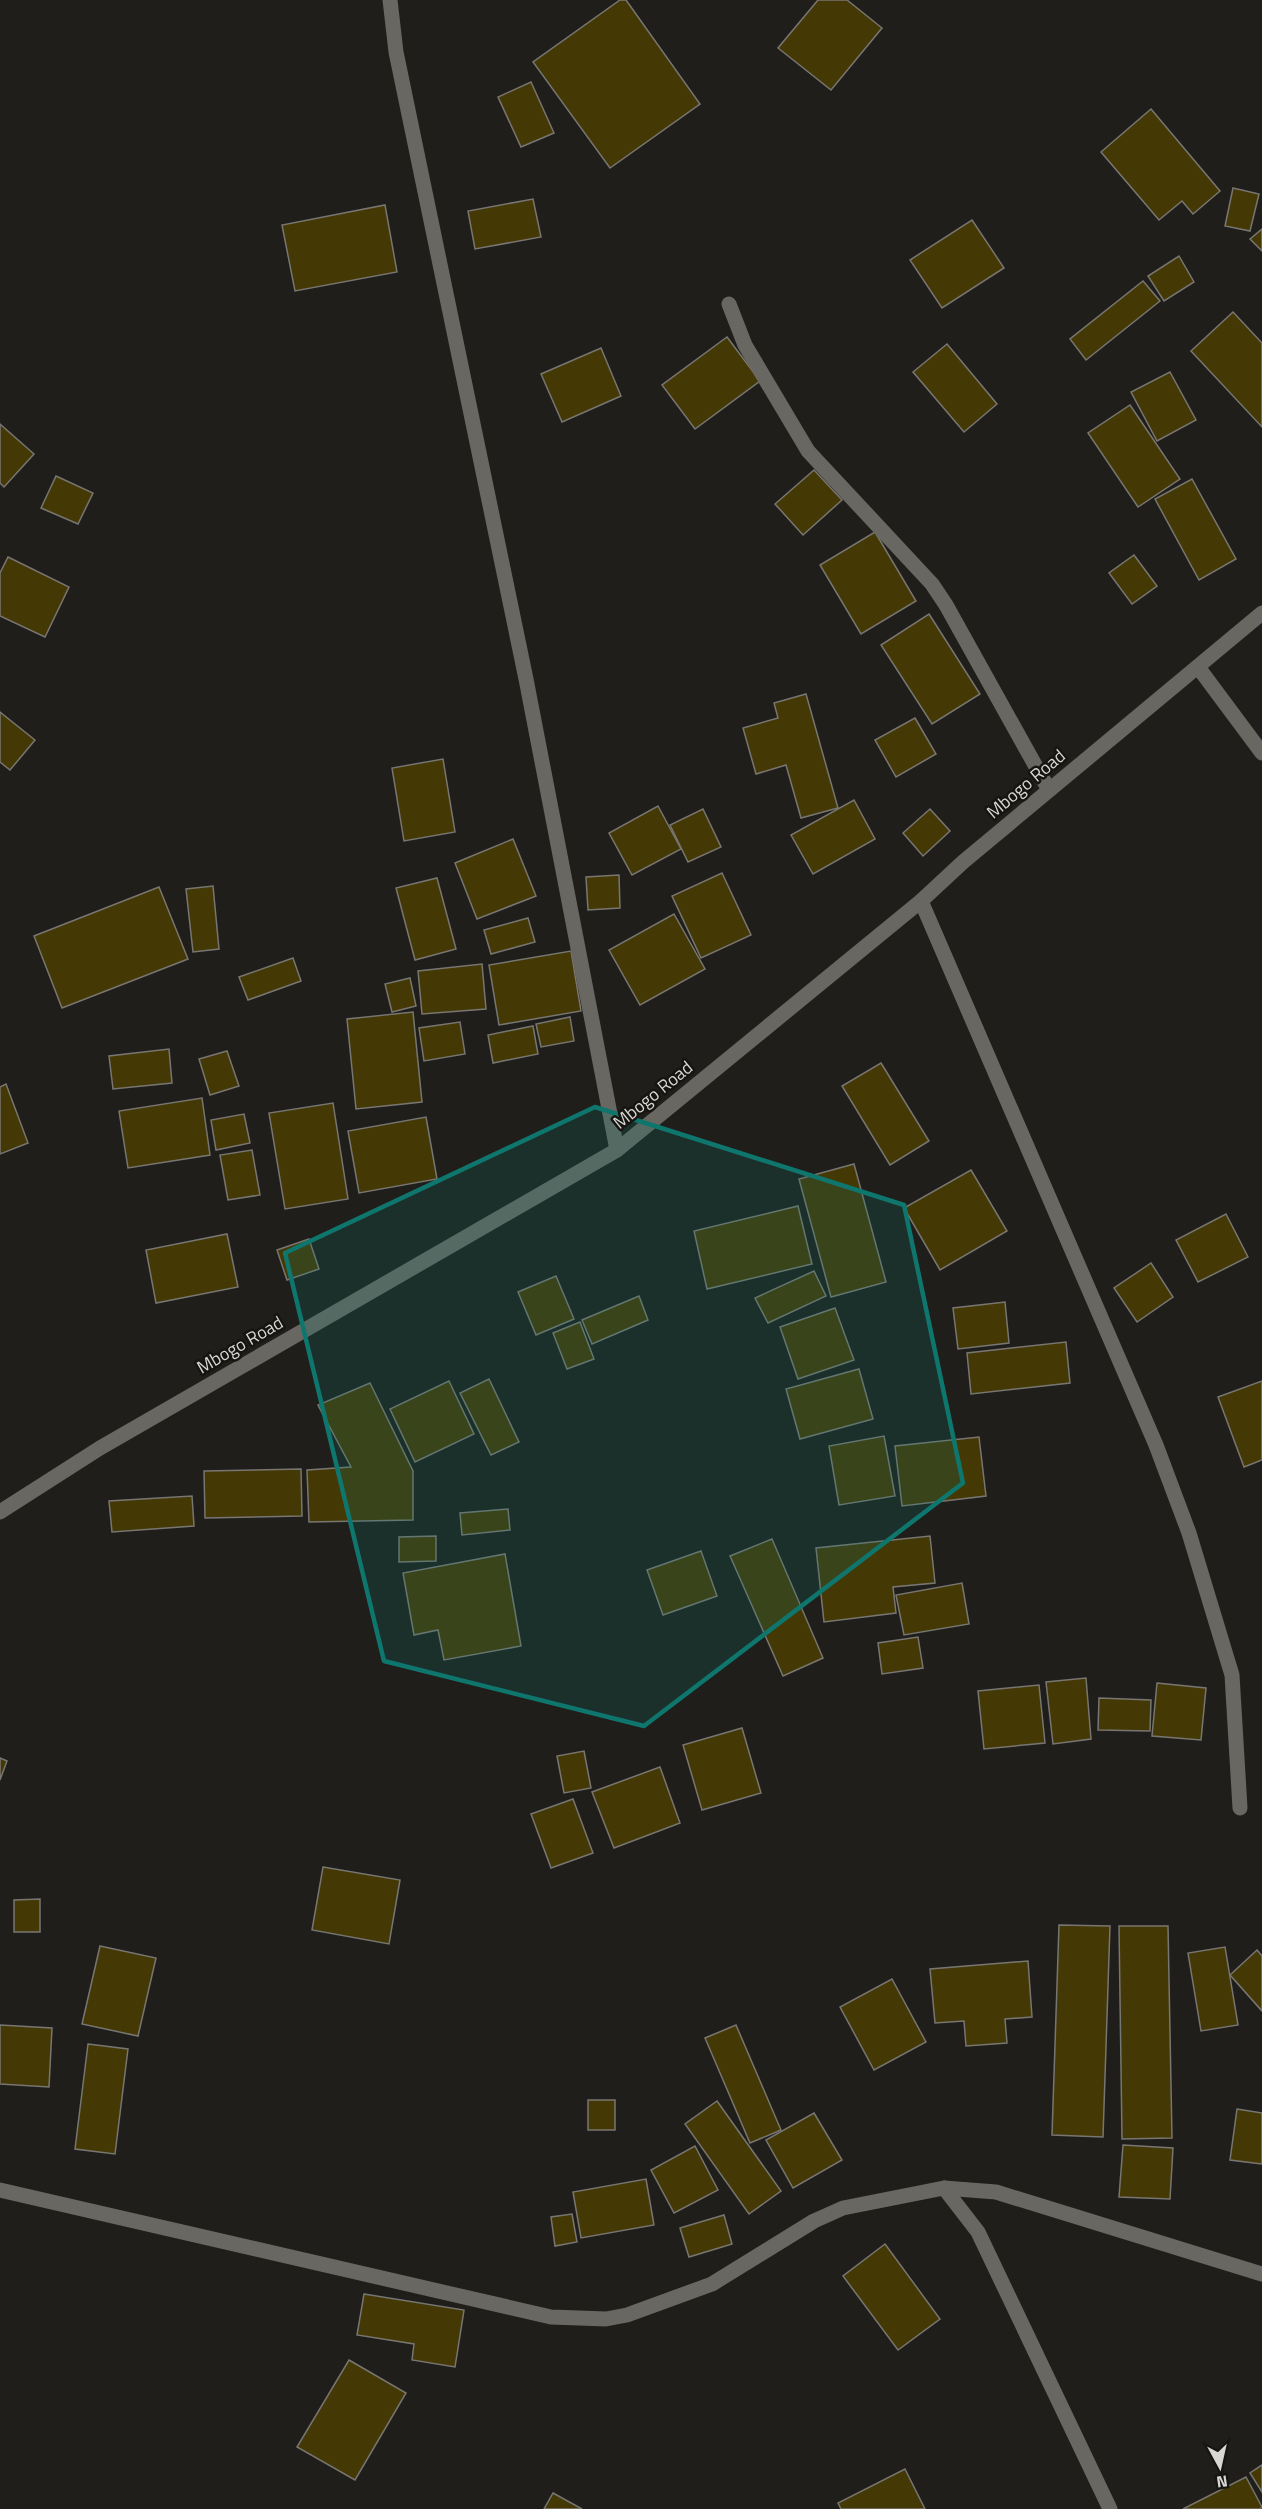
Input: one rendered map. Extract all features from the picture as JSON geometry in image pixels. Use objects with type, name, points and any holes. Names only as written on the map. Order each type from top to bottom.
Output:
[{"type":"street","points":[[390,0],[396,52],[526,679],[617,1150]]},
{"type":"street","points":[[729,304],[745,345],[808,451],[932,584],[1049,790]]},
{"type":"street","name":"Mbogo Road","points":[[0,1512],[110,1442],[617,1150],[921,901],[963,862],[1262,613]]},
{"type":"street","points":[[1198,667],[1262,753]]},
{"type":"street","points":[[921,901],[1156,1445],[1189,1533],[1232,1675],[1240,1808]]},
{"type":"street","points":[[0,2190],[551,2317],[606,2319],[627,2315],[712,2284],[814,2221],[843,2208],[944,2188],[996,2192],[1262,2274]]},
{"type":"street","points":[[944,2188],[978,2232],[1110,2509]]},
{"type":"highlighted area","points":[[595,1107],[904,1205],[963,1483],[644,1726],[384,1661],[285,1253]]},
{"type":"building","points":[[620,0],[626,0],[700,104],[610,168],[533,62]]},
{"type":"building","points":[[818,0],[847,0],[882,28],[831,90],[778,48]]},
{"type":"building","points":[[531,82],[554,133],[521,147],[498,97]]},
{"type":"building","points":[[1151,109],[1220,191],[1193,214],[1182,201],[1159,220],[1101,152]]},
{"type":"building","points":[[1233,188],[1259,194],[1250,231],[1225,226]]},
{"type":"building","points":[[533,199],[541,237],[475,249],[468,211]]},
{"type":"building","points":[[385,205],[397,272],[295,291],[282,225]]},
{"type":"building","points":[[972,220],[1004,268],[942,308],[910,260]]},
{"type":"building","points":[[1262,229],[1262,251],[1250,239]]},
{"type":"building","points":[[1179,256],[1194,282],[1164,301],[1148,276]]},
{"type":"building","points":[[1143,281],[1160,301],[1086,360],[1070,339]]},
{"type":"building","points":[[1233,312],[1262,343],[1262,427],[1191,351]]},
{"type":"building","points":[[727,337],[760,381],[695,429],[662,385]]},
{"type":"building","points":[[947,344],[997,404],[964,432],[913,372]]},
{"type":"building","points":[[601,348],[621,396],[562,422],[541,374]]},
{"type":"building","points":[[1170,372],[1196,420],[1157,441],[1131,392]]},
{"type":"building","points":[[1130,405],[1180,479],[1138,507],[1088,433]]},
{"type":"building","points":[[0,424],[34,454],[4,487],[0,483]]},
{"type":"building","points":[[814,470],[842,500],[803,535],[775,504]]},
{"type":"building","points":[[56,476],[93,493],[78,524],[41,508]]},
{"type":"building","points":[[1192,479],[1236,559],[1199,580],[1155,499]]},
{"type":"building","points":[[875,532],[916,601],[861,634],[820,565]]},
{"type":"building","points":[[1134,555],[1157,586],[1132,604],[1109,573]]},
{"type":"building","points":[[8,557],[69,587],[45,637],[0,616],[0,573]]},
{"type":"building","points":[[929,614],[980,694],[932,724],[881,645]]},
{"type":"building","points":[[806,694],[838,808],[801,818],[786,765],[756,774],[743,728],[778,718],[774,703]]},
{"type":"building","points":[[0,712],[35,740],[10,770],[0,762]]},
{"type":"building","points":[[915,718],[936,754],[896,777],[875,740]]},
{"type":"building","points":[[443,759],[455,832],[404,841],[392,768]]},
{"type":"building","points":[[854,800],[875,839],[813,874],[791,835]]},
{"type":"building","points":[[658,806],[681,849],[632,875],[609,833]]},
{"type":"building","points":[[703,809],[721,847],[688,862],[670,825]]},
{"type":"building","points":[[930,809],[950,831],[923,856],[903,833]]},
{"type":"building","points":[[513,839],[536,896],[477,919],[455,863]]},
{"type":"building","points":[[722,873],[751,935],[701,958],[672,896]]},
{"type":"building","points":[[619,875],[620,908],[588,910],[586,877]]},
{"type":"building","points":[[437,878],[456,949],[415,960],[396,888]]},
{"type":"building","points":[[213,886],[219,949],[193,952],[186,889]]},
{"type":"building","points":[[159,887],[188,959],[62,1008],[34,936]]},
{"type":"building","points":[[674,914],[705,969],[640,1005],[609,950]]},
{"type":"building","points":[[528,918],[535,942],[491,954],[484,930]]},
{"type":"building","points":[[571,951],[581,1011],[499,1025],[489,965]]},
{"type":"building","points":[[293,958],[301,981],[248,1000],[239,977]]},
{"type":"building","points":[[482,964],[486,1009],[422,1014],[418,971]]},
{"type":"building","points":[[410,978],[416,1006],[392,1012],[385,984]]},
{"type":"building","points":[[413,1012],[422,1102],[356,1109],[347,1019]]},
{"type":"building","points":[[570,1017],[574,1041],[541,1047],[536,1024]]},
{"type":"building","points":[[460,1022],[465,1054],[424,1061],[419,1028]]},
{"type":"building","points":[[533,1026],[538,1054],[493,1063],[488,1035]]},
{"type":"building","points":[[169,1049],[172,1083],[113,1089],[109,1056]]},
{"type":"building","points":[[227,1051],[239,1086],[210,1095],[199,1059]]},
{"type":"building","points":[[881,1063],[929,1141],[890,1165],[842,1086]]},
{"type":"building","points":[[6,1084],[28,1143],[0,1154],[0,1087]]},
{"type":"building","points":[[202,1098],[210,1155],[128,1168],[119,1111]]},
{"type":"building","points":[[333,1103],[348,1199],[285,1209],[269,1113]]},
{"type":"building","points":[[244,1114],[250,1143],[216,1150],[211,1120]]},
{"type":"building","points":[[426,1117],[437,1179],[359,1193],[348,1131]]},
{"type":"building","points":[[252,1150],[260,1195],[228,1200],[220,1155]]},
{"type":"building","points":[[854,1164],[886,1282],[831,1297],[799,1179]]},
{"type":"building","points":[[971,1170],[1007,1231],[940,1270],[904,1208]]},
{"type":"building","points":[[798,1206],[812,1264],[707,1289],[694,1231]]},
{"type":"building","points":[[1226,1214],[1248,1257],[1198,1282],[1176,1240]]},
{"type":"building","points":[[227,1234],[238,1287],[156,1303],[146,1250]]},
{"type":"building","points":[[309,1239],[319,1269],[287,1280],[277,1250]]},
{"type":"building","points":[[1151,1263],[1173,1297],[1137,1322],[1114,1288]]},
{"type":"building","points":[[814,1271],[826,1296],[768,1323],[755,1298]]},
{"type":"building","points":[[556,1276],[574,1319],[536,1335],[518,1292]]},
{"type":"building","points":[[639,1296],[648,1320],[592,1344],[582,1320]]},
{"type":"building","points":[[1005,1302],[1009,1343],[958,1349],[953,1308]]},
{"type":"building","points":[[835,1308],[854,1360],[798,1379],[780,1327]]},
{"type":"building","points":[[580,1322],[594,1359],[567,1369],[553,1333]]},
{"type":"building","points":[[1066,1342],[1070,1383],[971,1394],[967,1353]]},
{"type":"building","points":[[859,1369],[873,1419],[800,1439],[786,1389]]},
{"type":"building","points":[[489,1379],[519,1442],[491,1455],[460,1393]]},
{"type":"building","points":[[449,1381],[474,1434],[415,1462],[390,1409]]},
{"type":"building","points":[[1262,1381],[1262,1460],[1244,1467],[1218,1397]]},
{"type":"building","points":[[370,1383],[413,1471],[413,1520],[309,1522],[307,1470],[351,1467],[318,1405]]},
{"type":"building","points":[[884,1436],[895,1496],[839,1505],[829,1446]]},
{"type":"building","points":[[979,1437],[986,1496],[902,1506],[895,1446]]},
{"type":"building","points":[[301,1469],[302,1516],[205,1518],[204,1471]]},
{"type":"building","points":[[192,1496],[194,1526],[112,1532],[109,1501]]},
{"type":"building","points":[[508,1509],[510,1530],[462,1535],[460,1513]]},
{"type":"building","points":[[436,1536],[436,1561],[399,1562],[399,1537]]},
{"type":"building","points":[[930,1536],[935,1583],[893,1587],[896,1613],[824,1622],[816,1548]]},
{"type":"building","points":[[772,1539],[823,1658],[783,1676],[730,1556]]},
{"type":"building","points":[[701,1551],[717,1596],[663,1615],[647,1570]]},
{"type":"building","points":[[505,1554],[521,1646],[444,1660],[438,1630],[414,1635],[403,1573]]},
{"type":"building","points":[[962,1583],[969,1624],[904,1635],[896,1595]]},
{"type":"building","points":[[918,1637],[923,1668],[882,1674],[878,1643]]},
{"type":"building","points":[[1086,1678],[1091,1739],[1053,1744],[1046,1682]]},
{"type":"building","points":[[1157,1683],[1206,1688],[1201,1740],[1152,1736]]},
{"type":"building","points":[[1039,1685],[1045,1743],[984,1749],[978,1691]]},
{"type":"building","points":[[1099,1698],[1151,1700],[1150,1731],[1098,1730]]},
{"type":"building","points":[[742,1728],[761,1793],[702,1810],[683,1745]]},
{"type":"building","points":[[584,1751],[591,1788],[564,1793],[557,1756]]},
{"type":"building","points":[[0,1758],[7,1761],[0,1780]]},
{"type":"building","points":[[660,1767],[680,1823],[614,1848],[592,1792]]},
{"type":"building","points":[[573,1799],[593,1853],[551,1868],[531,1814]]},
{"type":"building","points":[[323,1867],[400,1880],[389,1944],[312,1930]]},
{"type":"building","points":[[40,1899],[40,1932],[14,1932],[14,1900]]},
{"type":"building","points":[[1059,1925],[1110,1926],[1103,2137],[1052,2135]]},
{"type":"building","points":[[1119,1926],[1168,1926],[1172,2138],[1122,2139]]},
{"type":"building","points":[[100,1946],[156,1958],[138,2036],[82,2024]]},
{"type":"building","points":[[1225,1947],[1238,2025],[1201,2031],[1188,1953]]},
{"type":"building","points":[[1257,1950],[1262,1956],[1262,2011],[1230,1975]]},
{"type":"building","points":[[1028,1961],[1032,2017],[1005,2019],[1007,2043],[966,2046],[964,2021],[935,2023],[930,1969]]},
{"type":"building","points":[[892,1979],[926,2042],[874,2070],[840,2007]]},
{"type":"building","points":[[0,2025],[52,2028],[49,2087],[0,2084]]},
{"type":"building","points":[[736,2025],[781,2130],[750,2143],[705,2038]]},
{"type":"building","points":[[88,2044],[128,2049],[115,2154],[75,2149]]},
{"type":"building","points":[[588,2100],[615,2100],[615,2130],[588,2130]]},
{"type":"building","points":[[717,2101],[781,2191],[749,2214],[685,2124]]},
{"type":"building","points":[[1237,2109],[1262,2113],[1262,2164],[1230,2160]]},
{"type":"building","points":[[814,2113],[842,2160],[793,2188],[766,2140]]},
{"type":"building","points":[[1123,2145],[1173,2148],[1170,2199],[1119,2197]]},
{"type":"building","points":[[695,2146],[718,2190],[674,2213],[651,2170]]},
{"type":"building","points":[[646,2179],[654,2225],[581,2238],[573,2192]]},
{"type":"building","points":[[572,2214],[577,2242],[555,2246],[551,2217]]},
{"type":"building","points":[[724,2215],[732,2244],[689,2257],[680,2228]]},
{"type":"building","points":[[885,2244],[940,2319],[898,2350],[843,2276]]},
{"type":"building","points":[[364,2294],[464,2310],[455,2367],[412,2360],[414,2344],[357,2335]]},
{"type":"building","points":[[349,2360],[406,2393],[355,2480],[297,2447]]},
{"type":"building","points":[[1262,2465],[1262,2492],[1250,2473]]},
{"type":"building","points":[[905,2469],[925,2509],[841,2509],[838,2503]]},
{"type":"building","points":[[1246,2477],[1262,2507],[1260,2509],[1183,2509]]},
{"type":"building","points":[[553,2493],[582,2509],[544,2509]]}]
